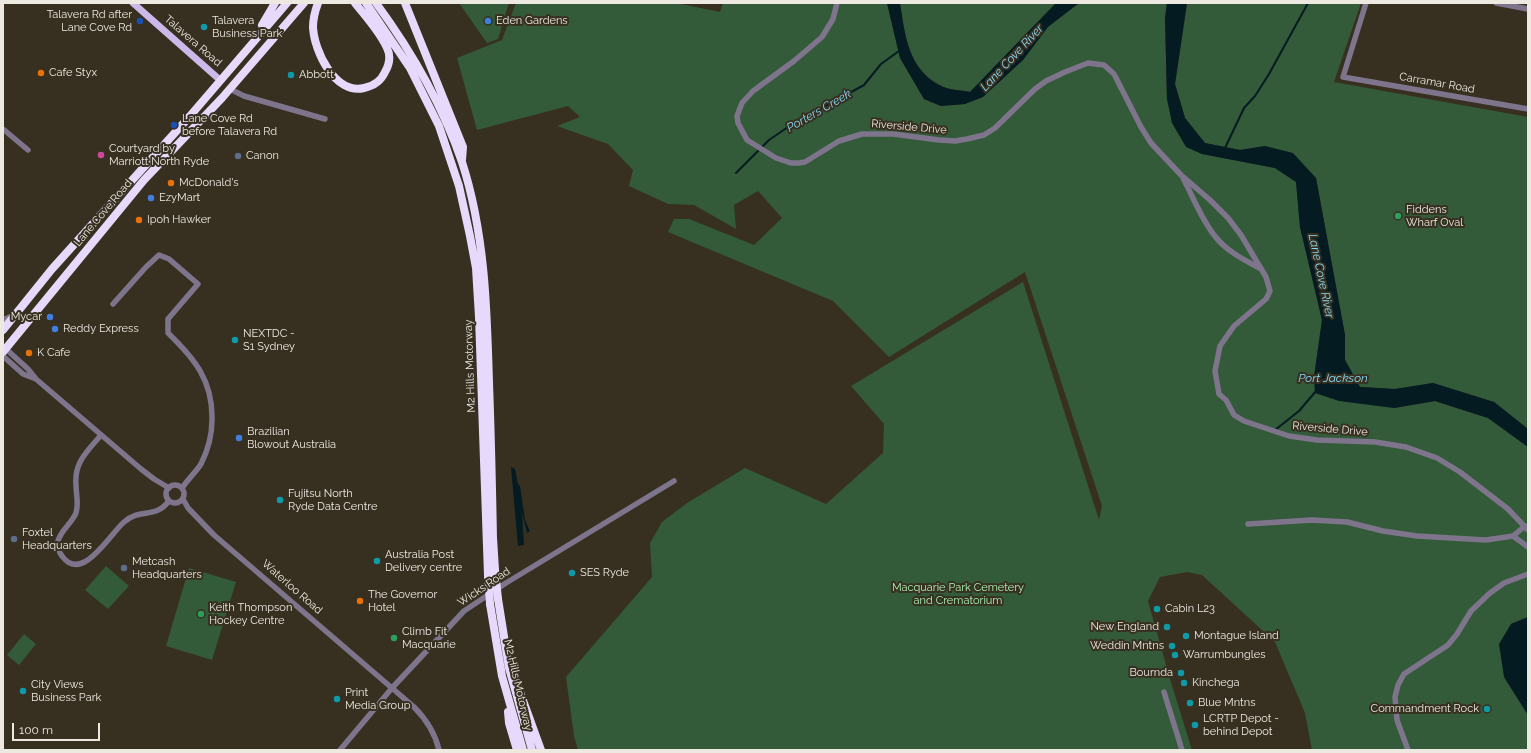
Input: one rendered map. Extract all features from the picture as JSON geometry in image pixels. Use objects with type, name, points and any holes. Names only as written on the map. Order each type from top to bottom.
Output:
[{"type":"highway","points":[[250,45],[275,3]]},
{"type":"highway","name":"Lane Cove Road","points":[[3,330],[52,269],[190,116],[286,3]]},
{"type":"highway","name":"Lane Cove Road","points":[[4,351],[144,180],[230,88],[304,3]]},
{"type":"highway","points":[[318,3],[314,12],[313,25],[316,43],[333,77],[339,83],[348,88],[356,89],[369,87],[380,80],[388,66],[389,56],[381,38],[356,3]]},
{"type":"highway","name":"M2 Hills Motorway","points":[[366,3],[410,68],[438,126],[459,186],[470,236],[476,268],[479,317],[490,604],[505,688],[523,750]]},
{"type":"highway","name":"M2 Hills Motorway","points":[[376,3],[408,48],[432,91],[449,128],[462,163],[475,216],[486,286],[495,570],[498,599],[508,668],[532,750]]},
{"type":"highway","points":[[405,3],[463,147],[462,163]]},
{"type":"highway","points":[[220,80],[230,88]]},
{"type":"highway","points":[[508,668],[518,684],[541,750]]},
{"type":"highway","points":[[505,688],[509,722],[517,750]]},
{"type":"main road","name":"Talavera Road","points":[[133,3],[220,80]]},
{"type":"street","name":"Riverside Drive","points":[[837,3],[833,19],[822,36],[794,61],[753,91],[742,103],[737,116],[738,123],[747,140],[762,150],[785,161],[799,163],[805,162],[839,141],[862,134],[893,134],[955,141],[978,137],[989,132],[1000,124],[1035,89],[1046,81],[1082,65],[1094,63],[1104,65],[1110,70],[1118,82],[1148,139],[1181,175],[1228,218],[1241,234],[1266,277],[1270,291],[1263,302],[1234,326],[1220,346],[1215,371],[1219,394],[1226,400],[1234,415],[1244,421],[1303,439],[1383,443],[1406,447],[1438,458],[1460,472],[1508,509],[1526,528]]},
{"type":"street","name":"Carramar Road","points":[[1366,3],[1343,77],[1528,109]]},
{"type":"street","points":[[1496,3],[1528,9]]},
{"type":"street","points":[[230,88],[244,96],[325,119]]},
{"type":"street","points":[[3,129],[28,150]]},
{"type":"street","name":"Riverside Drive","points":[[1181,175],[1214,235],[1225,247],[1236,255],[1261,268]]},
{"type":"street","points":[[113,304],[156,256],[161,255],[169,259],[198,284],[168,319],[168,333],[195,362],[203,374],[208,385],[212,404],[212,428],[208,447],[200,464],[182,488]]},
{"type":"street","points":[[3,320],[17,313]]},
{"type":"street","points":[[4,351],[28,369],[36,379],[101,435],[154,479],[169,488]]},
{"type":"street","points":[[101,435],[80,461],[77,468],[77,508],[72,520],[62,532],[58,541],[58,547],[62,557],[77,564],[85,562],[93,557],[128,519],[136,514],[155,512],[165,506],[169,501]]},
{"type":"street","name":"Wicks Road","points":[[340,750],[392,688],[457,619],[477,602],[674,481]]},
{"type":"street","points":[[174,485],[182,488],[185,494],[183,499],[175,503],[169,501],[166,496],[169,488],[174,485]]},
{"type":"street","name":"Waterloo Road","points":[[183,499],[188,508],[214,535],[422,715],[434,735],[439,750]]},
{"type":"street","points":[[1248,524],[1312,520],[1347,522],[1383,531],[1417,536],[1486,540],[1513,536],[1526,528]]},
{"type":"street","points":[[1513,536],[1528,546]]},
{"type":"street","points":[[1408,750],[1396,720],[1395,697],[1398,685],[1404,674],[1448,645],[1457,634],[1471,611],[1490,593],[1504,584],[1528,574]]},
{"type":"street","points":[[1164,692],[1182,750]]},
{"type":"green space","name":"Eden Gardens","points":[[459,3],[509,3],[498,39],[487,43]]},
{"type":"green space","name":"Macquarie Park Cemetery and Crematorium","points":[[516,3],[676,3],[720,12],[723,3],[887,3],[900,58],[924,99],[941,106],[965,104],[1023,60],[1047,27],[1079,3],[1167,3],[1165,18],[1167,99],[1186,146],[1202,154],[1275,168],[1296,182],[1300,227],[1322,320],[1314,377],[1394,408],[1435,401],[1488,418],[1528,447],[1528,617],[1511,624],[1504,677],[1528,715],[1528,750],[1312,750],[1305,713],[1275,642],[1202,575],[1187,572],[1160,577],[1148,601],[1192,750],[578,750],[574,736],[566,677],[652,577],[650,543],[662,522],[687,503],[745,468],[826,504],[883,453],[884,424],[851,386],[1023,282],[1099,520],[1102,506],[1025,272],[889,357],[833,301],[668,232],[674,219],[689,219],[754,245],[782,218],[758,191],[734,205],[736,229],[694,205],[668,204],[629,186],[633,170],[608,144],[557,126],[580,117],[568,106],[477,130],[457,58],[502,40]]},
{"type":"green space","points":[[900,3],[1056,3],[970,92],[943,87],[929,78],[921,70],[906,39]]},
{"type":"green space","points":[[1187,3],[1361,3],[1334,82],[1528,117],[1528,429],[1494,402],[1433,383],[1395,389],[1360,387],[1345,360],[1345,335],[1316,178],[1265,146],[1240,150],[1205,143],[1185,118],[1175,84]]},
{"type":"green space","points":[[106,566],[129,586],[108,609],[85,590]]},
{"type":"green space","name":"Keith Thompson Hockey Centre","points":[[189,568],[236,582],[212,660],[166,646]]},
{"type":"green space","points":[[24,634],[36,644],[19,665],[7,655]]},
{"type":"water","name":"Lane Cove River","points":[[887,3],[900,3],[906,39],[914,60],[921,70],[929,78],[943,87],[970,92],[1056,3],[1079,3],[1048,27],[1023,60],[983,97],[965,104],[941,106],[924,99],[900,58]]},
{"type":"water","name":"Port Jackson","points":[[1167,3],[1187,3],[1175,84],[1185,118],[1205,143],[1240,150],[1265,146],[1293,153],[1316,178],[1345,335],[1345,360],[1360,387],[1395,389],[1433,383],[1494,402],[1528,429],[1528,447],[1488,418],[1435,401],[1394,408],[1339,401],[1315,393],[1314,377],[1322,320],[1300,227],[1296,182],[1275,168],[1202,154],[1186,147],[1172,123],[1167,99],[1165,18]]},
{"type":"water","points":[[511,467],[515,469],[518,484],[520,486],[525,520],[530,531],[527,533],[522,513],[524,545],[518,546]]},
{"type":"water","points":[[1528,617],[1528,715],[1504,677],[1499,644],[1511,624]]},
{"type":"waterway","points":[[1225,148],[1244,108],[1255,96],[1269,74],[1308,3]]},
{"type":"waterway","name":"Porters Creek","points":[[736,173],[769,140],[791,125],[864,85],[881,64],[899,51]]},
{"type":"waterway","points":[[1275,430],[1299,411],[1316,391]]},
{"type":"place","name":"Talavera Rd after Lane Cove Rd","points":[[140,21]]},
{"type":"place","name":"Eden Gardens","points":[[488,21]]},
{"type":"place","name":"Talavera Business Park","points":[[204,27]]},
{"type":"place","name":"Cafe Styx","points":[[41,73]]},
{"type":"place","name":"Abbott","points":[[291,75]]},
{"type":"place","name":"Lane Cove Rd before Talavera Rd","points":[[174,125]]},
{"type":"place","name":"Courtyard by Marriott North Ryde","points":[[101,155]]},
{"type":"place","name":"Canon","points":[[238,156]]},
{"type":"place","name":"McDonald's","points":[[171,183]]},
{"type":"place","name":"EzyMart","points":[[151,198]]},
{"type":"place","name":"Fiddens Wharf Oval","points":[[1398,216]]},
{"type":"place","name":"Ipoh Hawker","points":[[139,220]]},
{"type":"place","name":"Mycar","points":[[50,317]]},
{"type":"place","name":"Reddy Express","points":[[55,329]]},
{"type":"place","name":"NEXTDC - S1 Sydney","points":[[235,340]]},
{"type":"place","name":"K Cafe","points":[[29,353]]},
{"type":"place","name":"Brazilian Blowout Australia","points":[[239,438]]},
{"type":"place","name":"Fujitsu North Ryde Data Centre","points":[[280,500]]},
{"type":"place","name":"Foxtel Headquarters","points":[[14,539]]},
{"type":"place","name":"Australia Post Delivery centre","points":[[377,561]]},
{"type":"place","name":"Metcash Headquarters","points":[[124,568]]},
{"type":"place","name":"SES Ryde","points":[[572,573]]},
{"type":"place","name":"The Governor Hotel","points":[[360,601]]},
{"type":"place","name":"Cabin L23","points":[[1157,609]]},
{"type":"place","name":"Keith Thompson Hockey Centre","points":[[201,614]]},
{"type":"place","name":"New England","points":[[1167,627]]},
{"type":"place","name":"Montague Island","points":[[1186,636]]},
{"type":"place","name":"Climb Fit Macquarie","points":[[394,638]]},
{"type":"place","name":"Weddin Mntns","points":[[1172,646]]},
{"type":"place","name":"Warrumbungles","points":[[1175,655]]},
{"type":"place","name":"Bournda","points":[[1181,673]]},
{"type":"place","name":"Kinchega","points":[[1184,683]]},
{"type":"place","name":"City Views Business Park","points":[[23,691]]},
{"type":"place","name":"Print Media Group","points":[[337,699]]},
{"type":"place","name":"Blue Mntns","points":[[1190,703]]},
{"type":"place","name":"Commandment Rock","points":[[1487,709]]},
{"type":"place","name":"LCRTP Depot - behind Depot","points":[[1195,725]]}]
